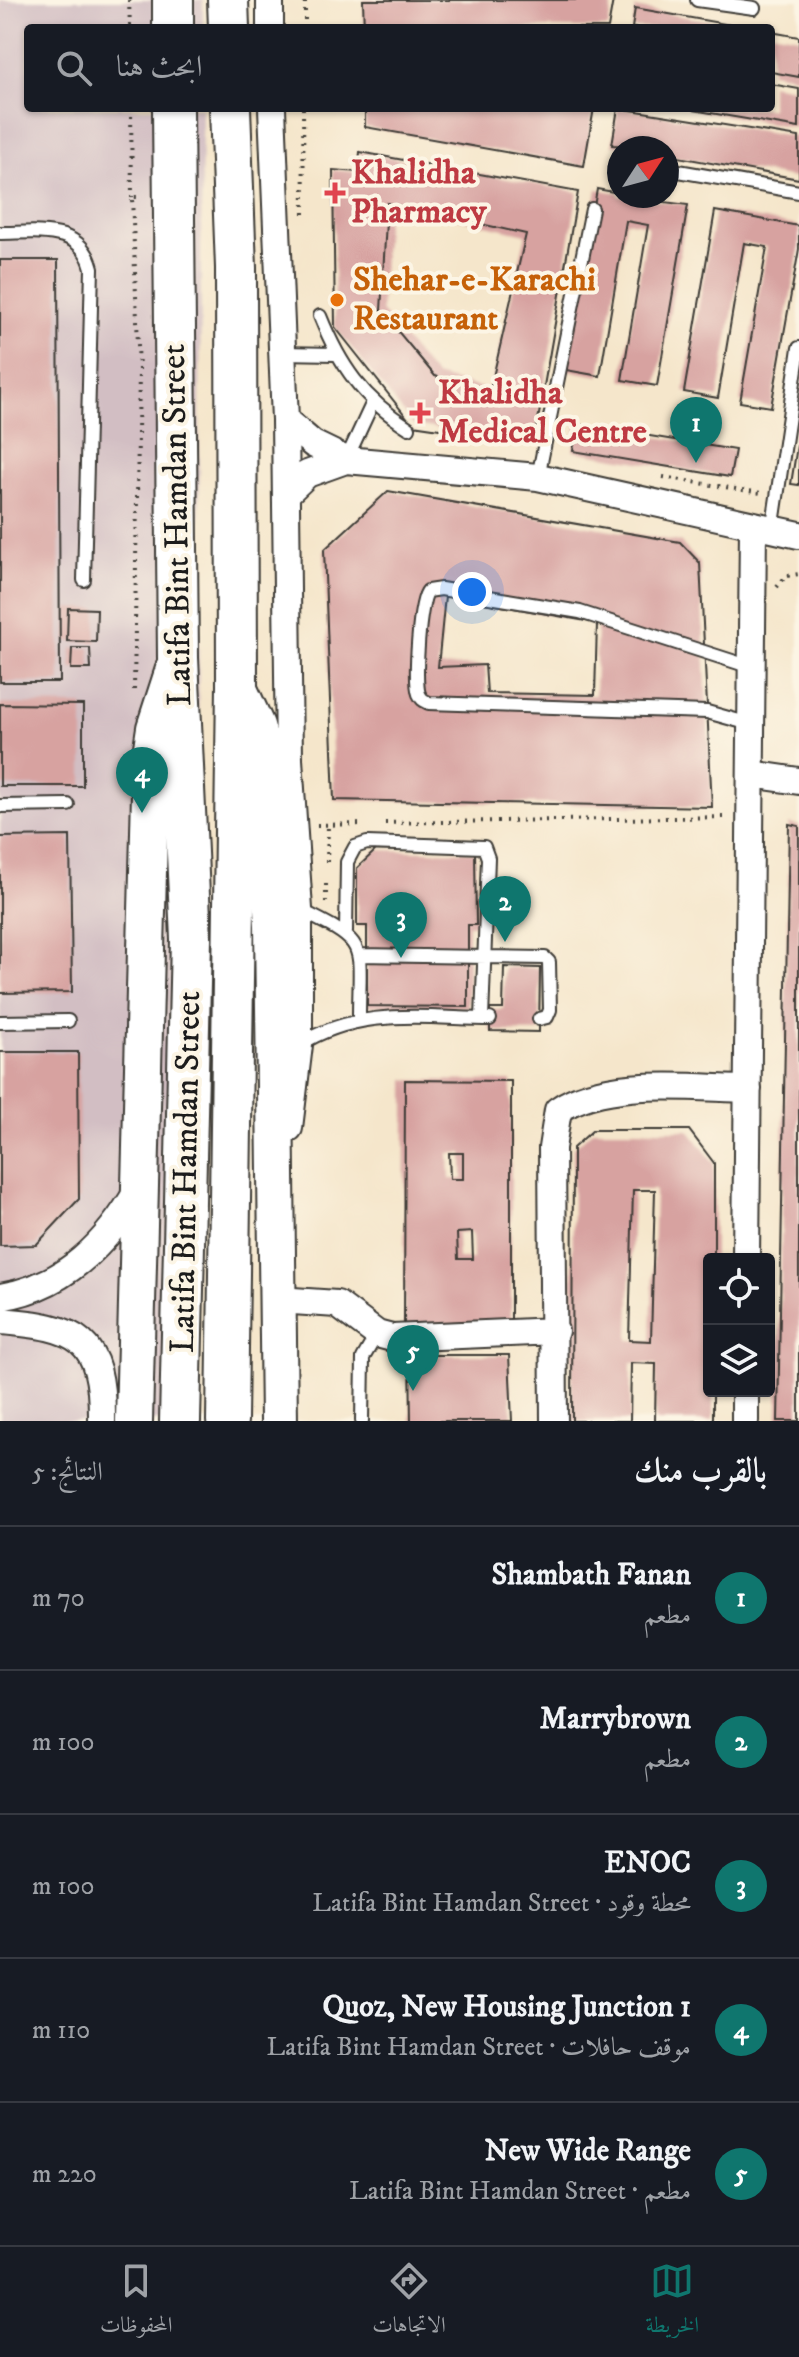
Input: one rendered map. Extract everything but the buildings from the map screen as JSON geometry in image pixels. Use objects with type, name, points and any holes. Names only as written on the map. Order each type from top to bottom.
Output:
[{"type":"main road","points":[[173,0],[173,24]]},
{"type":"main road","points":[[228,0],[229,24]]},
{"type":"main road","name":"Latifa Bint Hamdan Street","points":[[173,112],[178,658],[191,939],[180,1421]]},
{"type":"main road","name":"Latifa Bint Hamdan Street","points":[[227,1421],[237,685],[236,268],[230,112]]},
{"type":"street","points":[[270,0],[270,24]]},
{"type":"street","points":[[272,112],[285,420],[287,700],[299,909],[299,1045],[285,1168],[276,1185]]},
{"type":"street","points":[[285,420],[313,444],[346,460],[538,477],[799,535]]},
{"type":"street","points":[[286,494],[307,474],[346,460]]},
{"type":"street","points":[[746,1253],[751,667],[763,529]]},
{"type":"street","points":[[134,1421],[151,754],[158,716],[178,658]]},
{"type":"street","name":"Latifa Bint Hamdan Street","points":[[237,685],[256,726],[265,770],[273,925],[279,1421]]},
{"type":"street","points":[[751,774],[799,781]]},
{"type":"street","points":[[554,1421],[552,1148],[558,1110],[576,1097],[598,1092],[673,1087],[748,1089]]},
{"type":"street","points":[[0,1297],[43,1285],[76,1266],[107,1236],[142,1181]]},
{"type":"street","points":[[278,1300],[337,1304],[377,1334],[392,1338],[555,1331]]},
{"type":"street","points":[[0,1321],[49,1325],[80,1341],[100,1371],[102,1421]]},
{"type":"street","points":[[745,1397],[745,1421]]},
{"type":"lane","points":[[697,0],[754,8]]},
{"type":"lane","points":[[679,171],[799,192]]},
{"type":"lane","points":[[538,477],[592,209]]},
{"type":"lane","points":[[0,233],[62,234],[82,246],[92,268],[84,580]]},
{"type":"lane","points":[[320,316],[335,354],[373,402],[409,428]]},
{"type":"lane","points":[[763,529],[777,496],[799,348]]},
{"type":"lane","points":[[282,353],[335,354]]},
{"type":"lane","points":[[346,460],[373,402]]},
{"type":"lane","points":[[750,724],[707,712],[429,703],[422,699],[418,686],[421,604],[428,591],[441,589],[580,612],[751,667]]},
{"type":"lane","points":[[0,806],[68,805]]},
{"type":"lane","points":[[299,1045],[328,1028],[359,1018],[486,1019],[486,849],[478,845],[367,843],[355,847],[347,862],[346,932],[359,955],[359,1018]]},
{"type":"lane","points":[[299,909],[346,932]]},
{"type":"lane","points":[[359,955],[548,960],[549,1012],[539,1019]]},
{"type":"lane","points":[[0,1022],[68,1021]]},
{"type":"lane","points":[[362,1421],[363,1358],[377,1334]]},
{"type":"path","points":[[129,0],[130,24]]},
{"type":"path","points":[[305,0],[305,24]]},
{"type":"path","points":[[131,112],[139,370],[134,699]]},
{"type":"path","points":[[303,112],[304,228]]},
{"type":"path","points":[[132,197],[147,197]]},
{"type":"path","points":[[652,475],[777,496]]},
{"type":"path","points":[[293,825],[750,817]]},
{"type":"shaded area","points":[[0,0],[203,0],[203,24],[24,24],[24,112],[202,112],[194,1421],[0,1421]]},
{"type":"place","name":"Khalidha Pharmacy","points":[[335,193]]},
{"type":"place","name":"Shehar-e-Karachi Restaurant","points":[[337,300]]},
{"type":"place","name":"Khalidha Medical Centre","points":[[420,413]]},
{"type":"place","name":"Shambath Fanan","points":[[696,463]]},
{"type":"place","name":"Quoz, New Housing Junction 1","points":[[142,813]]},
{"type":"place","name":"Marrybrown","points":[[505,942]]},
{"type":"place","name":"ENOC","points":[[401,958]]},
{"type":"place","name":"New Wide Range","points":[[413,1391]]}]
